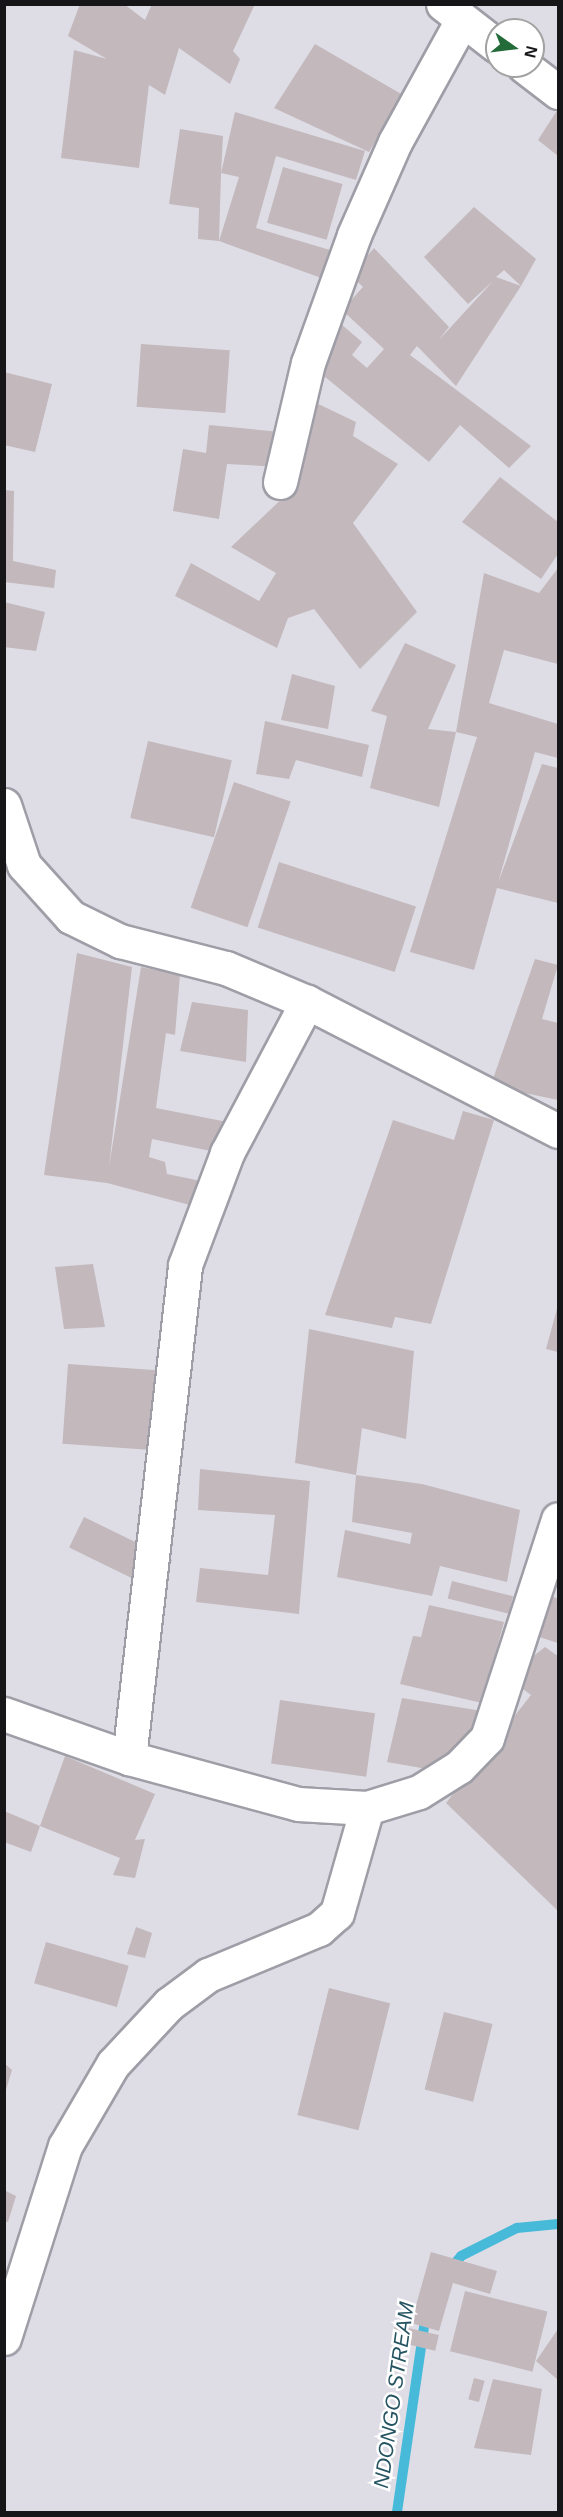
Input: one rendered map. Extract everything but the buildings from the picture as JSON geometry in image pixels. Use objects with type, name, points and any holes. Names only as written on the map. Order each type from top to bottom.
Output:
[{"type":"street","points":[[280,482],[308,363],[354,235],[452,12],[485,37]]},
{"type":"street","points":[[540,78],[558,92]]},
{"type":"street","points":[[4,805],[24,865],[71,917],[120,941],[226,968],[307,1002],[558,1131]]},
{"type":"street","points":[[129,1758],[185,1265],[227,1153],[307,1002]]},
{"type":"street","points":[[4,1714],[129,1758],[298,1804],[367,1808],[419,1792],[459,1767],[487,1738],[558,1519]]},
{"type":"street","points":[[4,2337],[65,2146],[113,2064],[169,2004],[208,1975],[319,1929],[337,1913],[367,1808]]},
{"type":"waterway","name":"NDONGO STREAM","points":[[449,2270],[461,2256],[517,2228],[558,2224]]},
{"type":"waterway","name":"NDONGO STREAM","points":[[397,2512],[426,2313]]}]
